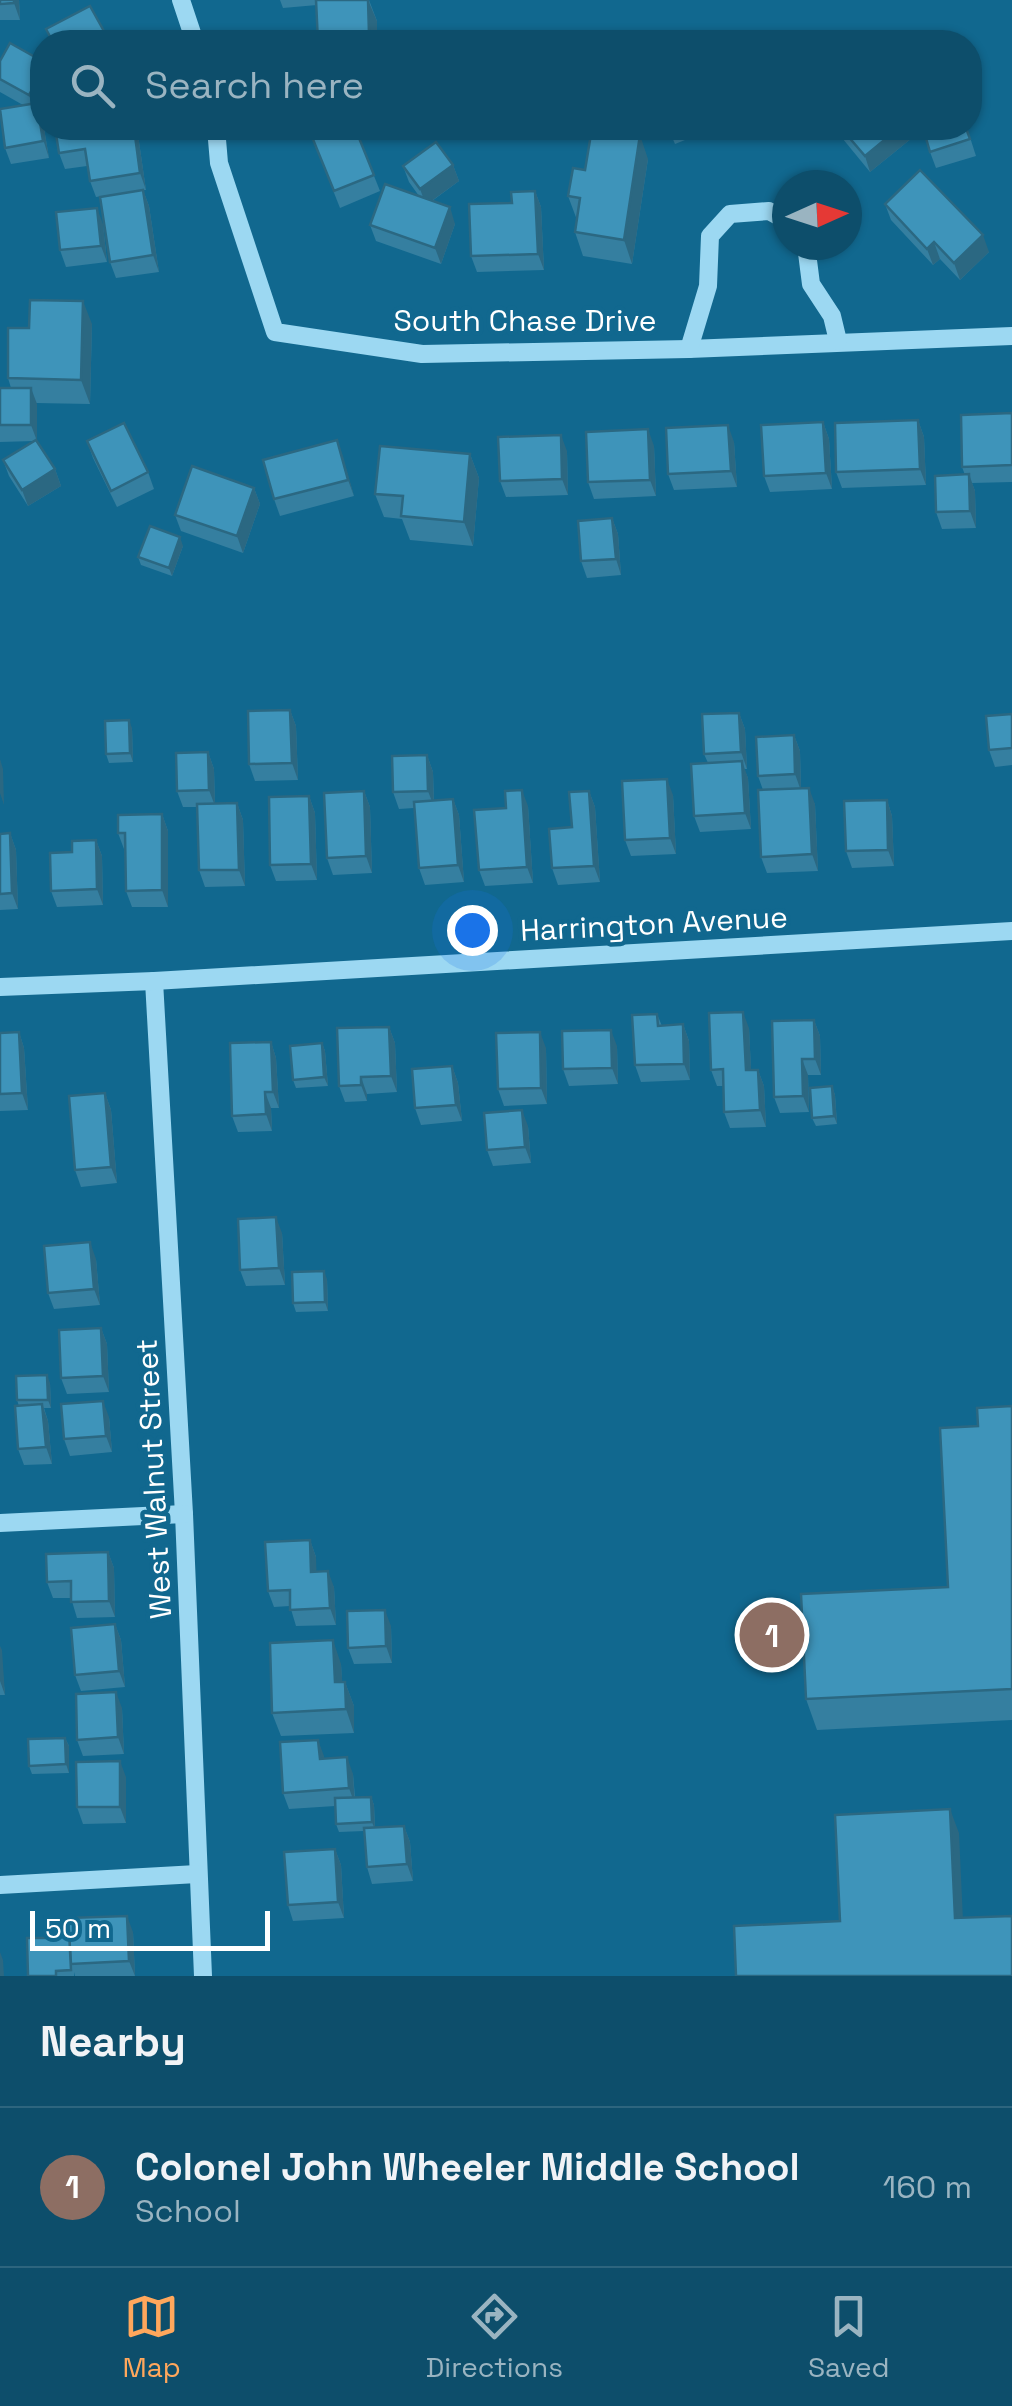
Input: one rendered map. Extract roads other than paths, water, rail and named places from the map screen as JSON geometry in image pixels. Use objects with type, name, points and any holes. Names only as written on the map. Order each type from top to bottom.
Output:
[{"type":"street","points":[[181,0],[191,30]]},
{"type":"street","name":"South Chase Drive","points":[[217,140],[219,163],[275,332],[422,354],[689,349],[1012,336]]},
{"type":"street","name":"South Chase Drive","points":[[689,349],[708,286],[710,236],[730,214],[772,213]]},
{"type":"street","points":[[808,260],[811,284],[832,316],[838,341]]},
{"type":"street","name":"Harrington Avenue","points":[[0,986],[1012,931]]},
{"type":"street","name":"West Walnut Street","points":[[154,980],[184,1514],[202,1976]]},
{"type":"street","points":[[0,1523],[184,1514]]},
{"type":"street","points":[[0,1885],[197,1874]]},
{"type":"place","name":"Colonel John Wheeler Middle School","points":[[772,1635]]}]
